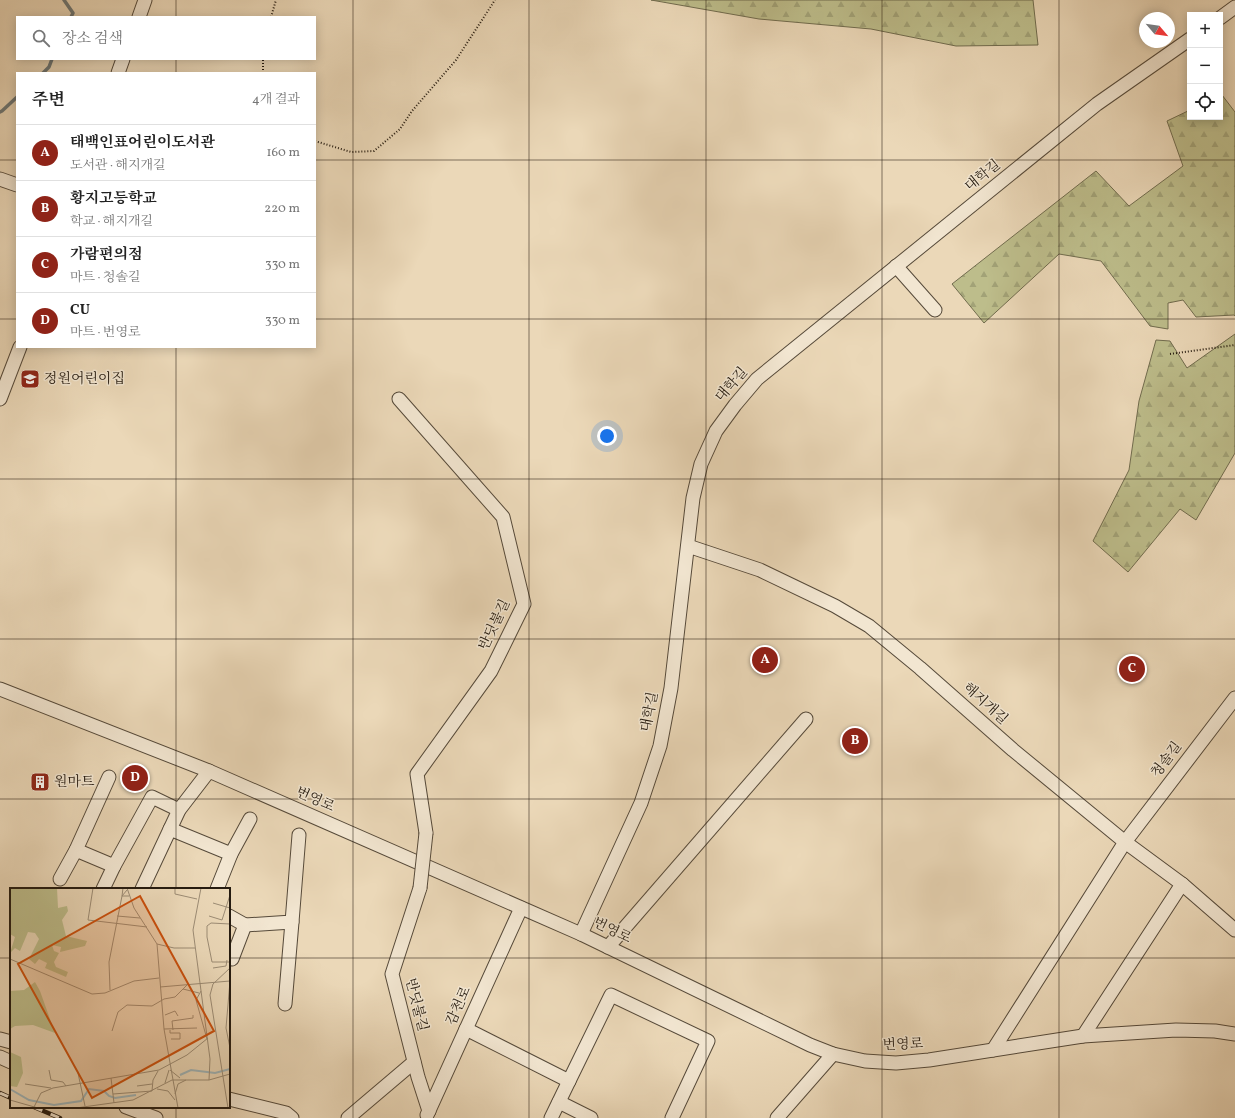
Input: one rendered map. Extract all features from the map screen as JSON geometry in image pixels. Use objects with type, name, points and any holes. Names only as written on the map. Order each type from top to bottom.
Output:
[{"type":"street","points":[[139,16],[145,0]]},
{"type":"street","points":[[1223,16],[1235,8]]},
{"type":"street","name":"대학길","points":[[581,934],[641,803],[660,746],[671,688],[693,498],[701,464],[716,431],[734,405],[757,379],[1097,104],[1187,41]]},
{"type":"street","points":[[118,72],[123,60]]},
{"type":"street","points":[[0,179],[16,186]]},
{"type":"street","points":[[896,266],[935,310]]},
{"type":"street","points":[[0,398],[5,371],[19,348]]},
{"type":"street","name":"반딧불길","points":[[399,399],[503,517],[524,604],[491,670],[417,774],[426,833],[420,888],[392,974],[427,1115]]},
{"type":"street","name":"해지개길","points":[[688,546],[760,570],[835,606],[869,626],[920,668],[1013,750],[1125,842],[1182,884],[1235,930]]},
{"type":"street","name":"번영로","points":[[0,689],[209,771],[581,934],[810,1045],[833,1054],[865,1061],[896,1063],[929,1060],[1083,1036],[1176,1030],[1215,1031],[1235,1034]]},
{"type":"street","name":"청솔길","points":[[993,1050],[1125,842],[1235,698]]},
{"type":"street","points":[[608,947],[806,719]]},
{"type":"street","points":[[142,888],[179,810],[209,771]]},
{"type":"street","points":[[60,879],[76,850],[109,778]]},
{"type":"street","points":[[103,888],[152,797],[179,810]]},
{"type":"street","points":[[217,888],[231,854],[250,819]]},
{"type":"street","points":[[170,830],[231,854]]},
{"type":"street","points":[[284,1004],[292,922],[298,834]]},
{"type":"street","points":[[76,850],[114,866]]},
{"type":"street","points":[[1083,1036],[1182,884]]},
{"type":"street","name":"감천로","points":[[427,1115],[520,908]]},
{"type":"street","points":[[230,916],[245,924],[292,922]]},
{"type":"street","points":[[232,959],[245,924]]},
{"type":"street","points":[[551,1118],[611,996],[708,1041],[672,1118]]},
{"type":"street","points":[[466,1029],[569,1081]]},
{"type":"street","points":[[0,1039],[10,1042]]},
{"type":"street","points":[[777,1118],[833,1054]]},
{"type":"street","points":[[0,1057],[10,1062]]},
{"type":"street","points":[[348,1118],[414,1062]]},
{"type":"street","points":[[230,1099],[286,1113],[292,1118]]},
{"type":"street","points":[[558,1102],[591,1118]]},
{"type":"street","points":[[129,1108],[156,1118]]},
{"type":"path","points":[[271,16],[276,0]]},
{"type":"path","points":[[316,141],[351,152],[374,150],[400,129],[412,111],[456,60],[495,0]]},
{"type":"path","points":[[263,72],[264,60]]},
{"type":"path","points":[[1170,354],[1235,345]]},
{"type":"green space","points":[[651,0],[1033,0],[1038,45],[956,46],[871,29],[759,19]]},
{"type":"green space","points":[[1223,96],[1235,112],[1235,316],[1196,317],[1183,300],[1168,303],[1168,329],[1150,326],[1101,261],[1059,254],[984,323],[952,284],[1096,171],[1129,206],[1183,166],[1167,121],[1187,111],[1187,120],[1223,120]]},
{"type":"green space","points":[[1235,334],[1235,453],[1196,520],[1180,509],[1128,572],[1093,541],[1129,470],[1139,401],[1156,340],[1170,341],[1187,368]]},
{"type":"waterway","points":[[64,0],[73,13],[72,16]]},
{"type":"waterway","points":[[44,72],[49,67],[52,60]]},
{"type":"waterway","points":[[0,112],[16,98]]},
{"type":"railway","points":[[0,1093],[10,1098]]},
{"type":"railway","points":[[36,1108],[60,1118]]},
{"type":"place","name":"정원어린이집","points":[[30,379]]},
{"type":"place","name":"태백인표어린이도서관","points":[[765,660]]},
{"type":"place","name":"가람편의점","points":[[1132,669]]},
{"type":"place","name":"황지고등학교","points":[[855,741]]},
{"type":"place","name":"CU","points":[[135,778]]},
{"type":"place","name":"원마트","points":[[40,782]]}]
